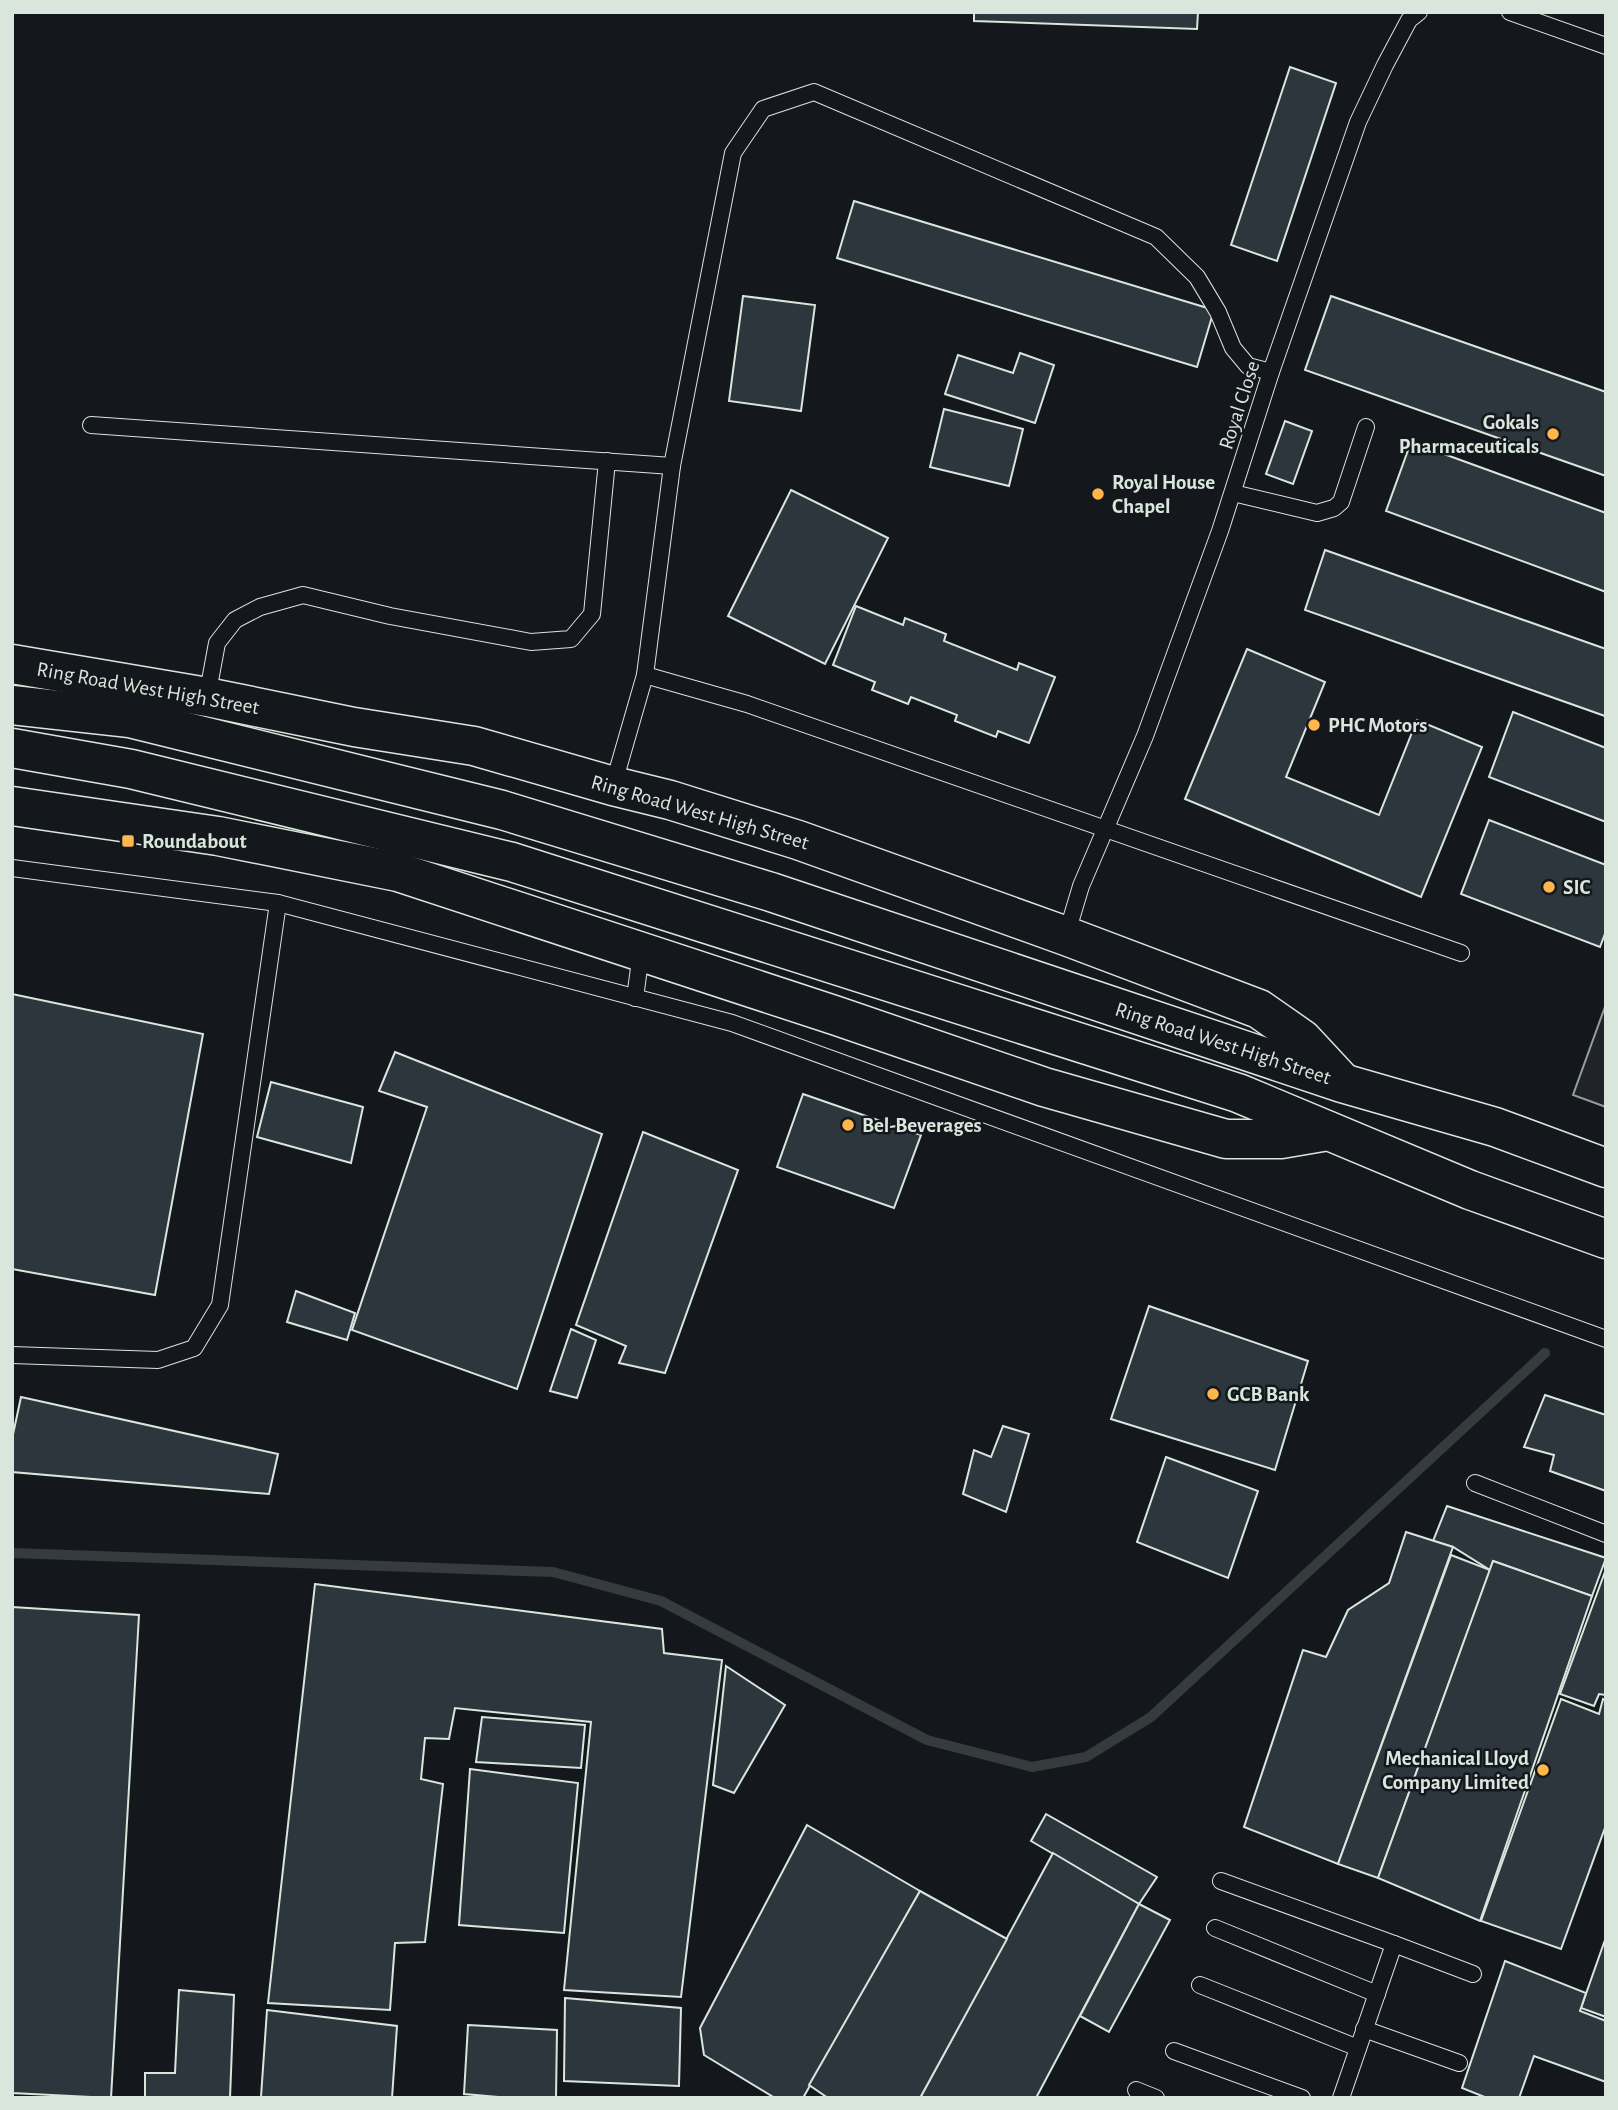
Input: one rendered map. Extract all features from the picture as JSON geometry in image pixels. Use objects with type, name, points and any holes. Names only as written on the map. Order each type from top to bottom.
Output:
[{"type":"main road","name":"Ring Road West High Street","points":[[12,664],[207,697],[354,727],[474,746],[670,800],[798,840],[1066,936],[1259,1009],[1302,1039],[1342,1083]]},
{"type":"main road","name":"Ring Road West High Street","points":[[12,705],[130,719],[502,810],[771,892],[1237,1049],[1342,1083],[1495,1127],[1606,1168]]},
{"type":"main road","name":"Ring Road West High Street","points":[[12,748],[131,769],[512,862],[1238,1093],[1470,1190],[1601,1238]]},
{"type":"main road","points":[[12,807],[218,836],[398,872],[1044,1087],[1226,1139],[1281,1139],[1328,1131]]},
{"type":"lane","name":"Royal Close","points":[[1066,936],[1081,887],[1145,736],[1233,493],[1271,372],[1358,122],[1409,20],[1419,12]]},
{"type":"lane","points":[[1510,12],[1606,46]]},
{"type":"lane","points":[[613,786],[645,675],[673,466],[733,153],[763,110],[814,92],[1156,237],[1197,277],[1218,312],[1233,348],[1248,366],[1271,372]]},
{"type":"lane","points":[[91,425],[673,466]]},
{"type":"lane","points":[[1233,493],[1317,513],[1334,508],[1341,502],[1366,427]]},
{"type":"lane","points":[[207,697],[217,643],[235,620],[260,607],[303,595],[390,616],[531,642],[571,639],[592,614],[607,461]]},
{"type":"lane","points":[[645,675],[747,704],[1461,953]]},
{"type":"lane","points":[[12,868],[278,903],[732,1023],[1606,1339]]},
{"type":"lane","points":[[12,1355],[159,1360],[194,1348],[220,1305],[278,903]]},
{"type":"lane","points":[[635,998],[641,953]]},
{"type":"lane","points":[[1475,1483],[1606,1534]]},
{"type":"lane","points":[[1221,1881],[1473,1974]]},
{"type":"lane","points":[[1215,1928],[1377,1994]]},
{"type":"lane","points":[[1341,2098],[1394,1944]]},
{"type":"lane","points":[[1200,1985],[1358,2048]]},
{"type":"lane","points":[[1364,2029],[1459,2063]]},
{"type":"lane","points":[[1174,2051],[1302,2098]]},
{"type":"lane","points":[[1136,2090],[1156,2098]]},
{"type":"shaded area","points":[[1606,1004],[1606,1107],[1573,1095]]},
{"type":"building","points":[[974,12],[1198,12],[1197,29],[974,21]]},
{"type":"building","points":[[1290,67],[1336,83],[1277,261],[1231,245]]},
{"type":"building","points":[[854,201],[1214,310],[1197,367],[837,258]]},
{"type":"building","points":[[743,296],[815,305],[801,411],[729,401]]},
{"type":"building","points":[[1331,296],[1606,392],[1606,476],[1305,370]]},
{"type":"building","points":[[1020,353],[1054,365],[1035,423],[945,394],[958,355],[1013,373]]},
{"type":"building","points":[[944,409],[1023,429],[1009,486],[930,467]]},
{"type":"building","points":[[1285,421],[1312,431],[1293,484],[1266,474]]},
{"type":"building","points":[[1411,442],[1606,513],[1606,592],[1386,511]]},
{"type":"building","points":[[791,490],[888,538],[825,664],[728,616]]},
{"type":"building","points":[[1325,550],[1606,649],[1605,716],[1305,610]]},
{"type":"building","points":[[856,606],[903,625],[905,618],[946,634],[944,641],[1017,670],[1019,663],[1055,677],[1029,743],[998,731],[996,737],[955,721],[957,715],[911,697],[908,704],[872,690],[875,682],[833,665]]},
{"type":"building","points":[[1247,649],[1325,682],[1286,777],[1379,815],[1417,720],[1482,747],[1421,897],[1185,799]]},
{"type":"building","points":[[1513,712],[1606,748],[1606,822],[1489,777]]},
{"type":"building","points":[[1489,820],[1606,865],[1606,931],[1600,947],[1461,894]]},
{"type":"building","points":[[12,994],[203,1034],[155,1295],[12,1269]]},
{"type":"building","points":[[395,1052],[602,1134],[517,1389],[352,1330],[427,1107],[379,1091]]},
{"type":"building","points":[[271,1082],[363,1107],[351,1163],[257,1137]]},
{"type":"building","points":[[803,1094],[921,1135],[894,1208],[777,1167]]},
{"type":"building","points":[[643,1132],[738,1170],[665,1373],[619,1363],[626,1346],[576,1325]]},
{"type":"building","points":[[296,1291],[355,1313],[347,1340],[287,1322]]},
{"type":"building","points":[[1149,1306],[1308,1361],[1275,1470],[1111,1419]]},
{"type":"building","points":[[571,1329],[596,1340],[577,1398],[550,1391]]},
{"type":"building","points":[[1545,1395],[1606,1415],[1606,1491],[1550,1471],[1554,1455],[1524,1447]]},
{"type":"building","points":[[21,1397],[278,1454],[269,1494],[12,1472],[12,1439]]},
{"type":"building","points":[[1003,1426],[1029,1434],[1006,1512],[963,1494],[974,1450],[991,1457]]},
{"type":"building","points":[[1166,1457],[1258,1491],[1228,1578],[1137,1542]]},
{"type":"building","points":[[1447,1506],[1606,1558],[1592,1596],[1493,1561],[1490,1570],[1453,1547],[1433,1541]]},
{"type":"building","points":[[1406,1532],[1453,1547],[1338,1864],[1244,1827],[1303,1650],[1326,1657],[1348,1610],[1389,1583]]},
{"type":"building","points":[[1451,1555],[1490,1570],[1378,1878],[1338,1864]]},
{"type":"building","points":[[1493,1561],[1592,1596],[1480,1921],[1378,1878]]},
{"type":"building","points":[[1606,1569],[1606,1695],[1599,1694],[1594,1706],[1560,1694]]},
{"type":"building","points":[[315,1584],[662,1629],[664,1653],[722,1660],[681,1997],[564,1990],[591,1722],[455,1708],[449,1739],[425,1738],[421,1779],[443,1784],[425,1942],[395,1943],[390,2010],[268,2003]]},
{"type":"building","points":[[12,1607],[139,1615],[111,2098],[12,2093]]},
{"type":"building","points":[[726,1666],[785,1705],[734,1793],[713,1785]]},
{"type":"building","points":[[1561,1699],[1599,1714],[1603,1699],[1606,1701],[1606,1825],[1561,1949],[1481,1921]]},
{"type":"building","points":[[482,1717],[585,1725],[581,1768],[476,1762]]},
{"type":"building","points":[[470,1769],[578,1783],[564,1933],[459,1925]]},
{"type":"building","points":[[1046,1814],[1157,1877],[1139,1904],[1031,1841]]},
{"type":"building","points":[[807,1825],[920,1891],[803,2098],[775,2098],[704,2055],[700,2028]]},
{"type":"building","points":[[1053,1853],[1139,1904],[1036,2098],[920,2098]]},
{"type":"building","points":[[920,1891],[1007,1939],[920,2098],[828,2098],[809,2085]]},
{"type":"building","points":[[1139,1904],[1170,1920],[1109,2032],[1080,2016]]},
{"type":"building","points":[[1606,1937],[1606,2017],[1581,2008]]},
{"type":"building","points":[[1505,1961],[1586,1993],[1580,2011],[1606,2021],[1606,2082],[1534,2056],[1519,2098],[1487,2098],[1462,2088]]},
{"type":"building","points":[[179,1990],[234,1995],[230,2098],[145,2098],[145,2073],[175,2073]]},
{"type":"building","points":[[565,1998],[681,2008],[679,2086],[564,2081]]},
{"type":"building","points":[[267,2010],[397,2026],[392,2098],[261,2097]]},
{"type":"building","points":[[468,2025],[557,2030],[556,2098],[464,2094]]},
{"type":"waterway","points":[[12,1553],[553,1572],[661,1601],[927,1740],[1032,1767],[1086,1757],[1151,1717],[1545,1353]]},
{"type":"place","name":"Gokals Pharmaceuticals","points":[[1553,434]]},
{"type":"place","name":"Royal House Chapel","points":[[1098,494]]},
{"type":"place","name":"PHC Motors","points":[[1314,725]]},
{"type":"place","name":"Roundabout","points":[[128,841]]},
{"type":"place","name":"SIC","points":[[1549,887]]},
{"type":"place","name":"Bel-Beverages","points":[[848,1125]]},
{"type":"place","name":"GCB Bank","points":[[1213,1394]]},
{"type":"place","name":"Mechanical Lloyd Company Limited","points":[[1543,1770]]}]
